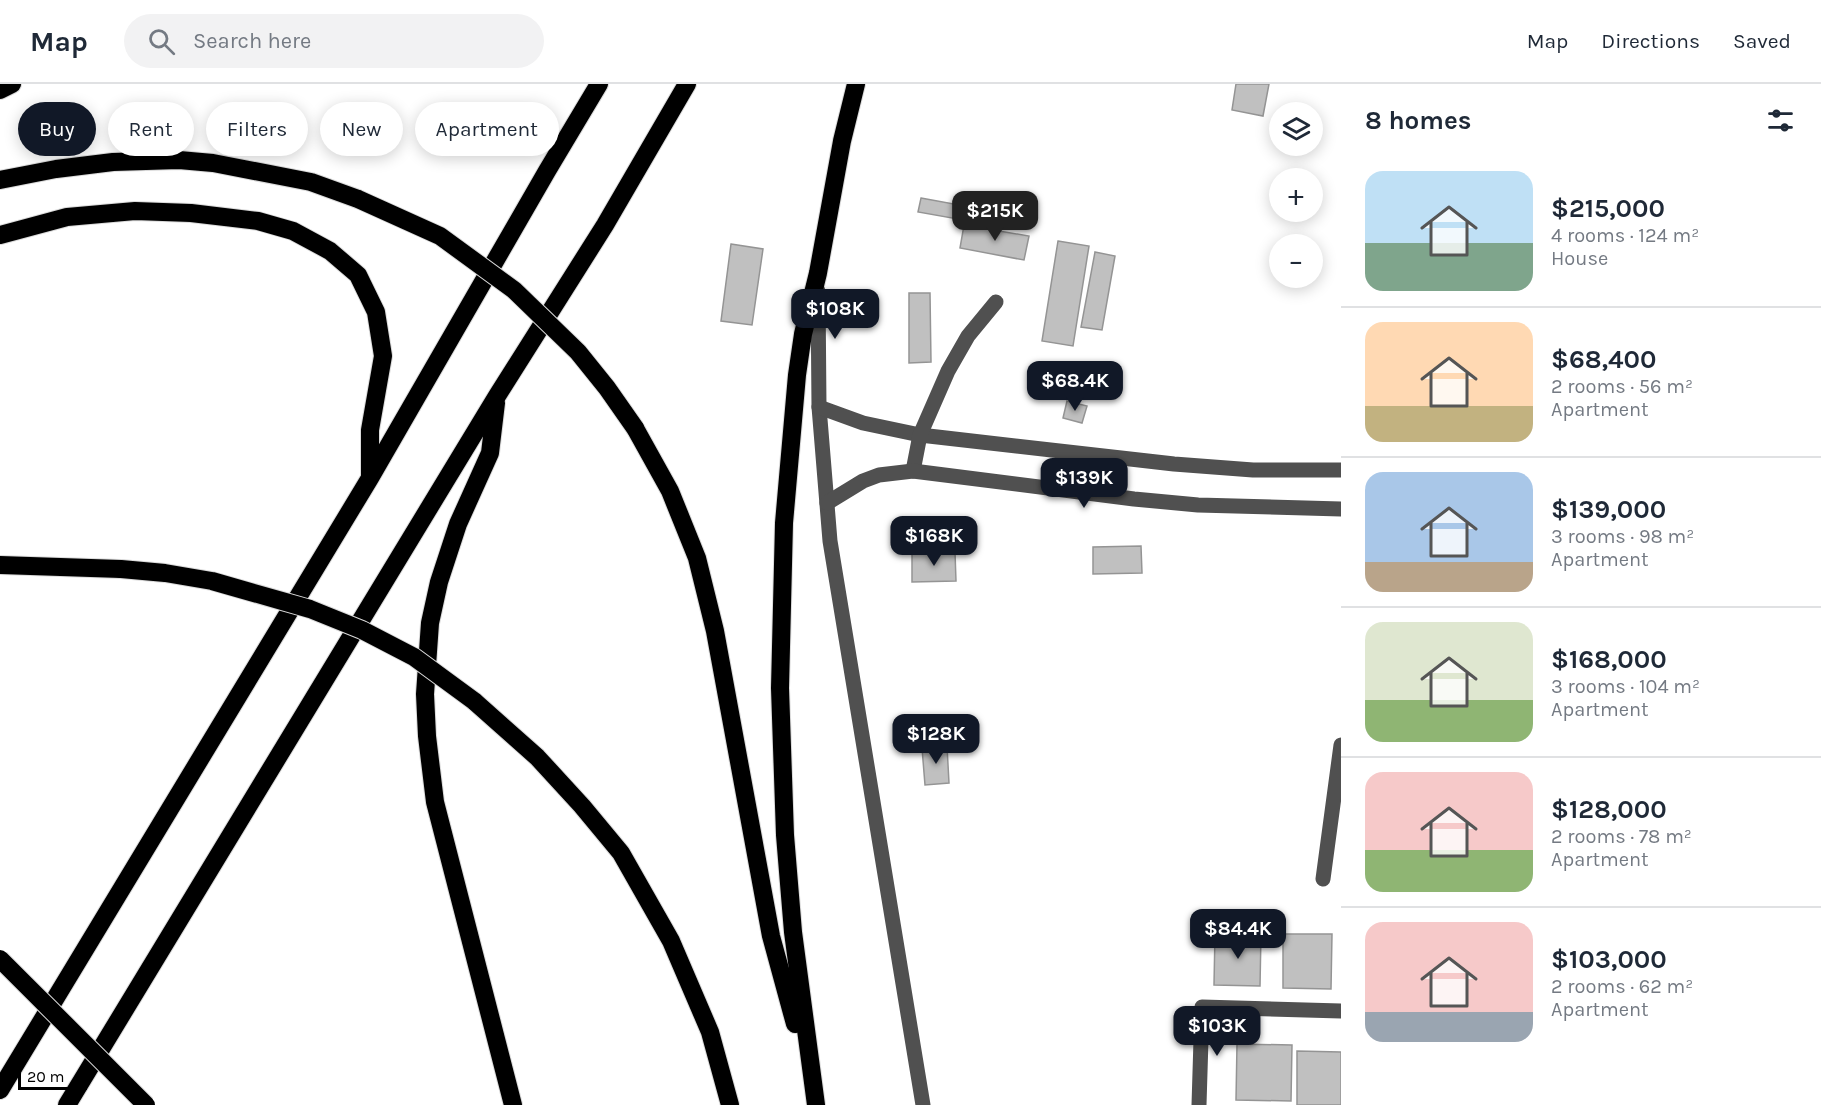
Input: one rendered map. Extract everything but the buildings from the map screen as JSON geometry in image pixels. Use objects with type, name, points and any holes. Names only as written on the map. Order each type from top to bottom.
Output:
[{"type":"highway","points":[[0,90],[12,84]]},
{"type":"highway","points":[[0,1090],[370,478],[599,84]]},
{"type":"highway","points":[[67,1105],[497,396],[605,225],[687,84]]},
{"type":"highway","points":[[812,1086],[793,932],[784,835],[780,676],[784,523],[797,375],[803,334],[818,273],[842,141],[856,84]]},
{"type":"highway","points":[[0,180],[56,169],[179,160],[213,163],[311,182],[358,199],[440,236],[513,290],[578,352],[635,428],[670,491],[697,558],[715,631],[771,936],[816,1105]]},
{"type":"highway","points":[[0,235],[67,217],[135,211],[191,213],[267,224],[293,231],[330,251],[358,275],[376,312],[383,356],[370,430],[370,478]]},
{"type":"highway","points":[[497,396],[490,453],[459,524],[439,582],[430,623],[425,694],[427,736],[435,802],[513,1105]]},
{"type":"highway","points":[[0,564],[165,573],[212,581],[310,609],[362,630],[414,657],[474,701],[537,757],[621,853],[670,941],[706,1022],[730,1105]]},
{"type":"highway","points":[[0,959],[146,1105]]},
{"type":"street","points":[[818,273],[819,407],[830,541],[922,1105]]},
{"type":"street","points":[[913,471],[920,435],[948,371],[969,336],[996,302]]},
{"type":"street","points":[[819,407],[863,423],[920,435],[1174,464],[1253,470],[1341,470]]},
{"type":"street","points":[[827,503],[863,481],[879,475],[913,471],[1187,504],[1341,509]]},
{"type":"street","points":[[1323,879],[1341,745]]},
{"type":"street","points":[[1199,1105],[1202,1007],[1341,1011]]}]
